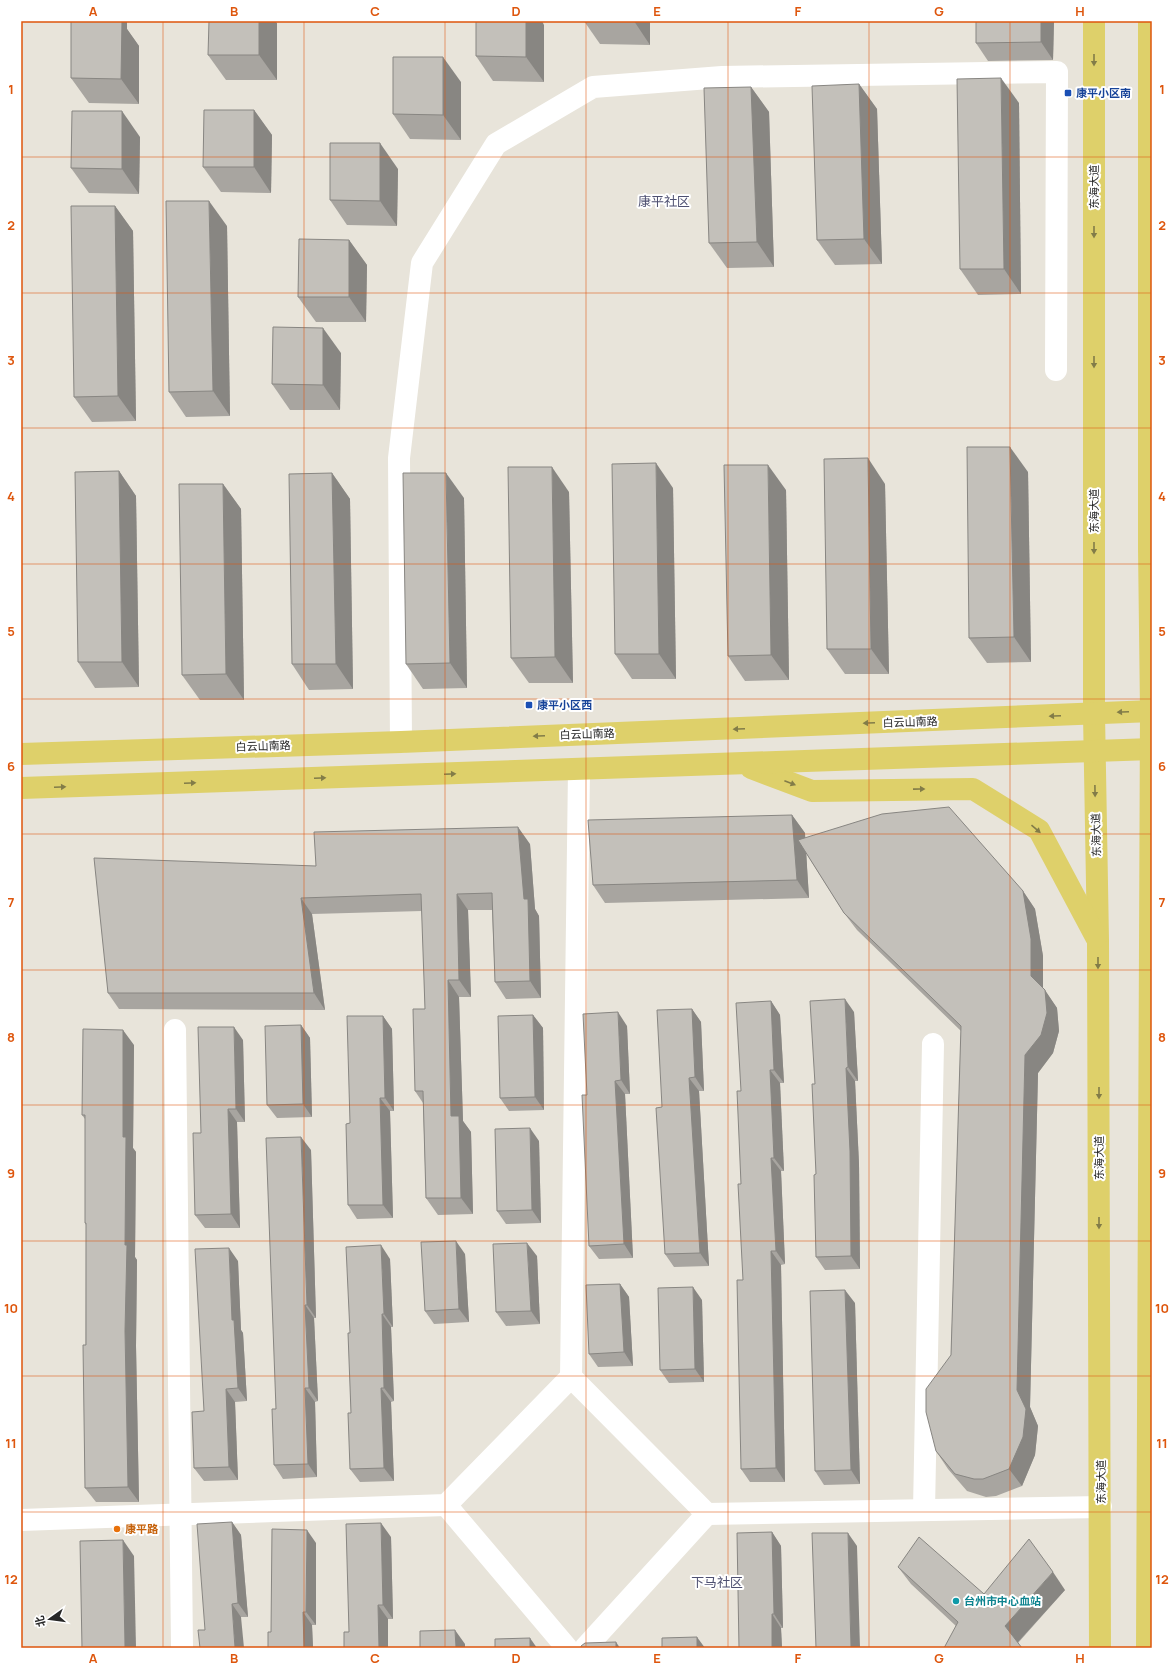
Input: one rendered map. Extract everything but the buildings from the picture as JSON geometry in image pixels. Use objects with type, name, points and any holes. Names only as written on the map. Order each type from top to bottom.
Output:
[{"type":"main road","name":"东海大道","points":[[1094,21],[1094,714],[1098,940],[1101,1507],[1100,1648]]},
{"type":"main road","points":[[1147,1648],[1152,711],[1149,21]]},
{"type":"main road","name":"白云山南路","points":[[21,754],[401,742],[1152,711]]},
{"type":"main road","points":[[21,788],[579,770],[1151,749]]},
{"type":"main road","points":[[740,764],[812,791],[973,789],[1040,830],[1098,940]]},
{"type":"street","points":[[401,742],[399,458],[422,263],[496,144],[593,87],[722,77],[1057,72],[1056,370]]},
{"type":"street","points":[[21,1520],[446,1505],[571,1377],[579,770]]},
{"type":"street","points":[[175,1030],[182,1648]]},
{"type":"street","points":[[924,1510],[933,1044]]},
{"type":"street","points":[[571,1377],[707,1514],[1101,1507]]},
{"type":"street","points":[[446,1505],[567,1648]]},
{"type":"street","points":[[585,1648],[707,1514]]},
{"type":"place","name":"康平小区南","points":[[1068,93]]},
{"type":"place","name":"康平小区西","points":[[529,705]]},
{"type":"place","name":"康平路","points":[[117,1529]]},
{"type":"place","name":"台州市中心血站","points":[[956,1601]]},
{"type":"district","name":"康平社区","points":[[664,201]]},
{"type":"district","name":"下马社区","points":[[717,1582]]}]
